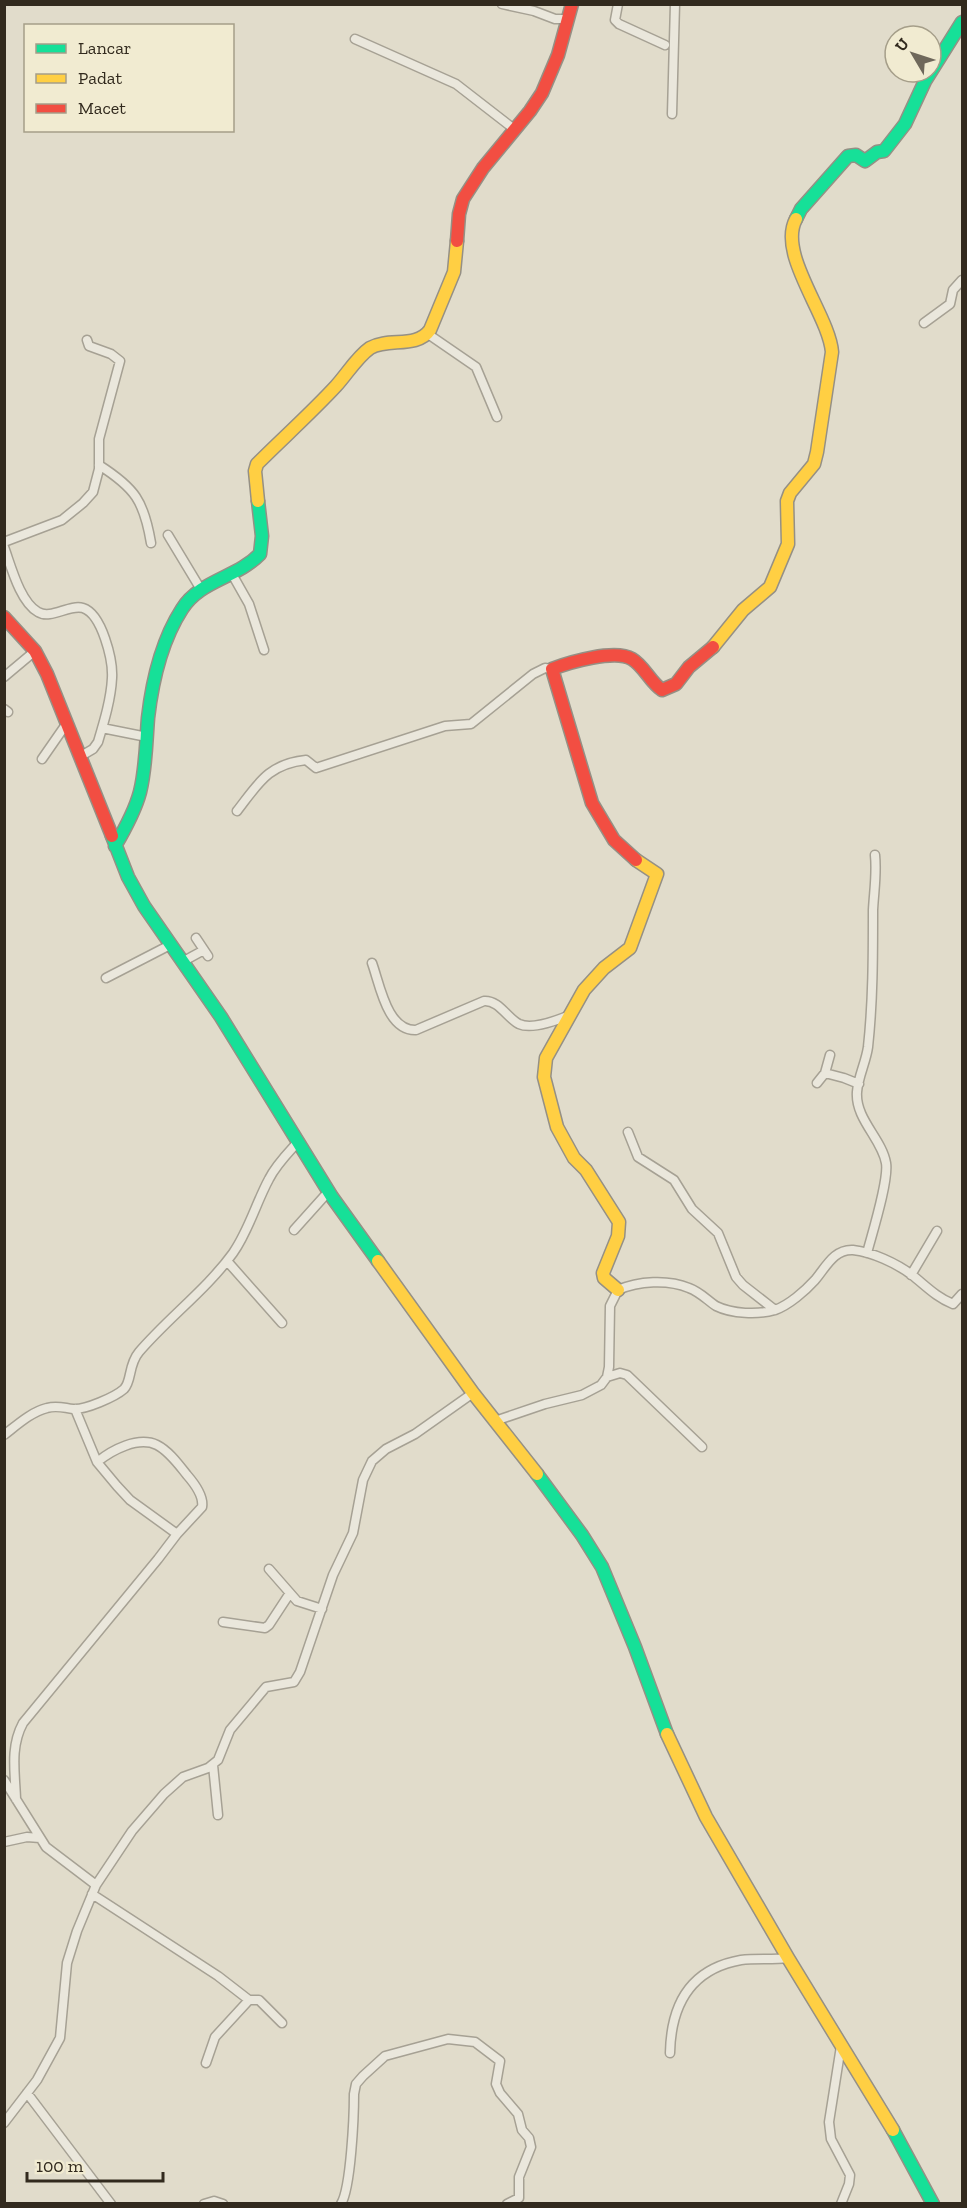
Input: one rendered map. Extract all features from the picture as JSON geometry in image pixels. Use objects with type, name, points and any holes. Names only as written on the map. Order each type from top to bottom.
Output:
[{"type":"street","points":[[502,4],[534,11],[555,19],[568,19]]},
{"type":"street","points":[[115,846],[127,825],[140,792],[150,707],[162,656],[182,608],[200,588],[253,562],[260,554],[261,515],[255,471],[259,460],[335,387],[369,348],[417,340],[428,334],[433,327],[442,297],[454,272],[459,213],[463,200],[483,168],[542,93],[558,55],[572,4]]},
{"type":"street","points":[[618,4],[615,20],[619,24],[665,45]]},
{"type":"street","points":[[672,114],[675,4]]},
{"type":"street","points":[[237,811],[267,773],[275,769],[306,760],[316,768],[445,726],[468,726],[534,674],[545,668],[552,669],[569,663],[612,656],[627,657],[637,664],[656,686],[662,690],[669,688],[695,661],[712,648],[751,602],[770,587],[788,544],[787,501],[790,493],[814,464],[822,428],[832,352],[826,328],[804,285],[792,241],[791,228],[801,209],[848,156],[856,156],[866,161],[884,151],[905,124],[925,81],[963,22]]},
{"type":"street","points":[[355,39],[456,84],[514,129]]},
{"type":"street","points":[[924,323],[950,304],[953,290],[963,280]]},
{"type":"street","points":[[428,334],[476,368],[497,417]]},
{"type":"street","points":[[4,542],[48,527],[74,512],[93,492],[99,465],[99,439],[120,361],[111,354],[89,346],[87,340]]},
{"type":"street","points":[[99,465],[119,478],[138,499],[147,519],[151,543]]},
{"type":"street","points":[[168,535],[200,588]]},
{"type":"street","points":[[4,547],[21,591],[37,612],[43,615],[80,608],[91,614],[101,627],[112,670],[112,681],[96,746],[81,756]]},
{"type":"street","points":[[237,571],[264,650]]},
{"type":"street","points":[[4,617],[35,651],[56,694],[115,846],[135,891],[221,1017],[297,1143],[329,1191],[473,1393],[559,1502],[607,1576],[668,1738],[706,1817],[788,1958],[882,2111],[933,2204]]},
{"type":"street","points":[[4,677],[35,651]]},
{"type":"street","points":[[552,669],[592,803],[598,815],[609,834],[620,846],[657,874],[630,948],[594,978],[584,990],[546,1058],[544,1077],[557,1127],[574,1158],[586,1170],[619,1222],[618,1236],[603,1273],[604,1278],[618,1290]]},
{"type":"street","points":[[42,759],[67,723]]},
{"type":"street","points":[[102,728],[147,737]]},
{"type":"street","points":[[867,1253],[876,1222],[886,1164],[864,1120],[858,1097],[858,1084],[868,1050],[877,879],[875,855]]},
{"type":"street","points":[[182,962],[206,953],[196,938]]},
{"type":"street","points":[[106,978],[170,945]]},
{"type":"street","points":[[372,963],[393,1020],[408,1030],[416,1030],[488,1001],[521,1025],[539,1025],[571,1015]]},
{"type":"street","points":[[817,1083],[825,1073],[830,1055]]},
{"type":"street","points":[[825,1073],[858,1084]]},
{"type":"street","points":[[628,1132],[638,1157],[674,1180],[692,1209],[718,1233],[736,1277],[775,1310]]},
{"type":"street","points":[[4,1435],[45,1408],[64,1406],[75,1409],[111,1397],[126,1387],[129,1380],[129,1368],[138,1352],[227,1261],[240,1241],[272,1174],[297,1143]]},
{"type":"street","points":[[294,1230],[329,1191]]},
{"type":"street","points":[[911,1275],[937,1231]]},
{"type":"street","points":[[495,1421],[545,1404],[591,1392],[601,1385],[607,1377],[610,1306],[618,1290],[634,1284],[677,1285],[690,1288],[724,1309],[754,1312],[775,1310],[814,1281],[834,1256],[843,1251],[867,1253],[911,1275],[933,1294],[963,1309]]},
{"type":"street","points":[[227,1261],[282,1323]]},
{"type":"street","points":[[953,1304],[963,1294]]},
{"type":"street","points":[[607,1377],[620,1373],[627,1375],[702,1447]]},
{"type":"street","points":[[4,2122],[37,2080],[60,2038],[67,1963],[96,1885],[132,1831],[164,1794],[183,1778],[213,1765],[222,1754],[230,1730],[266,1687],[294,1682],[300,1672],[315,1607],[353,1533],[363,1480],[368,1466],[386,1449],[415,1434],[473,1393]]},
{"type":"street","points":[[75,1409],[97,1462],[130,1500],[177,1534]]},
{"type":"street","points":[[15,1799],[14,1750],[16,1737],[23,1723],[203,1503],[194,1484],[175,1460],[158,1445],[149,1443],[114,1449],[97,1462]]},
{"type":"street","points":[[269,1569],[297,1601],[315,1607]]},
{"type":"street","points":[[224,1622],[265,1628],[290,1593]]},
{"type":"street","points":[[213,1765],[218,1815]]},
{"type":"street","points":[[4,1780],[46,1846],[96,1885]]},
{"type":"street","points":[[4,1842],[27,1837],[40,1838]]},
{"type":"street","points":[[92,1894],[218,1976],[249,2000]]},
{"type":"street","points":[[670,2053],[670,2031],[676,2009],[688,1990],[703,1974],[722,1964],[744,1960],[788,1958]]},
{"type":"street","points":[[207,2063],[215,2037],[249,2000],[259,2000],[282,2023]]},
{"type":"street","points":[[341,2204],[345,2198],[348,2180],[356,2084],[386,2056],[448,2039],[475,2042],[500,2061],[496,2084],[500,2093],[518,2114],[522,2130],[529,2138],[531,2147],[519,2177],[519,2198],[507,2204]]},
{"type":"street","points":[[841,2046],[829,2122],[831,2139],[850,2175],[841,2204]]},
{"type":"street","points":[[27,2093],[111,2204]]},
{"type":"street","points":[[204,2204],[214,2201],[223,2204]]},
{"type":"traffic: fast","points":[[796,219],[801,209],[848,156],[856,155],[865,161],[877,152],[884,151],[905,124],[925,81],[962,22]]},
{"type":"traffic: fast","points":[[115,846],[133,813],[140,792],[152,691],[169,634],[190,599],[209,585],[241,569],[260,554],[262,536],[258,501]]},
{"type":"traffic: fast","points":[[112,836],[128,877],[144,906],[221,1017],[332,1197],[378,1261]]},
{"type":"traffic: fast","points":[[537,1474],[582,1535],[602,1567],[667,1734]]},
{"type":"traffic: fast","points":[[893,2130],[933,2204]]},
{"type":"traffic: slow","points":[[713,647],[743,610],[770,587],[788,544],[787,501],[790,493],[814,464],[817,452],[832,352],[829,337],[798,267],[793,249],[792,233],[796,219]]},
{"type":"traffic: slow","points":[[258,501],[255,471],[257,464],[326,396],[361,356],[377,345],[410,341],[424,336],[430,330],[454,272],[457,241]]},
{"type":"traffic: slow","points":[[618,1290],[604,1278],[603,1273],[618,1236],[619,1222],[586,1170],[574,1158],[557,1127],[544,1077],[546,1058],[584,990],[604,968],[630,948],[657,874],[636,860]]},
{"type":"traffic: slow","points":[[378,1261],[473,1393],[537,1474]]},
{"type":"traffic: slow","points":[[667,1734],[706,1817],[788,1958],[893,2130]]},
{"type":"traffic: jam","points":[[457,241],[459,214],[463,199],[483,168],[542,93],[558,55],[572,4]]},
{"type":"traffic: jam","points":[[4,617],[35,651],[47,674],[112,836]]},
{"type":"traffic: jam","points":[[636,860],[614,840],[592,803],[552,669],[592,658],[624,656],[636,662],[662,690],[676,684],[689,667],[713,647]]}]
